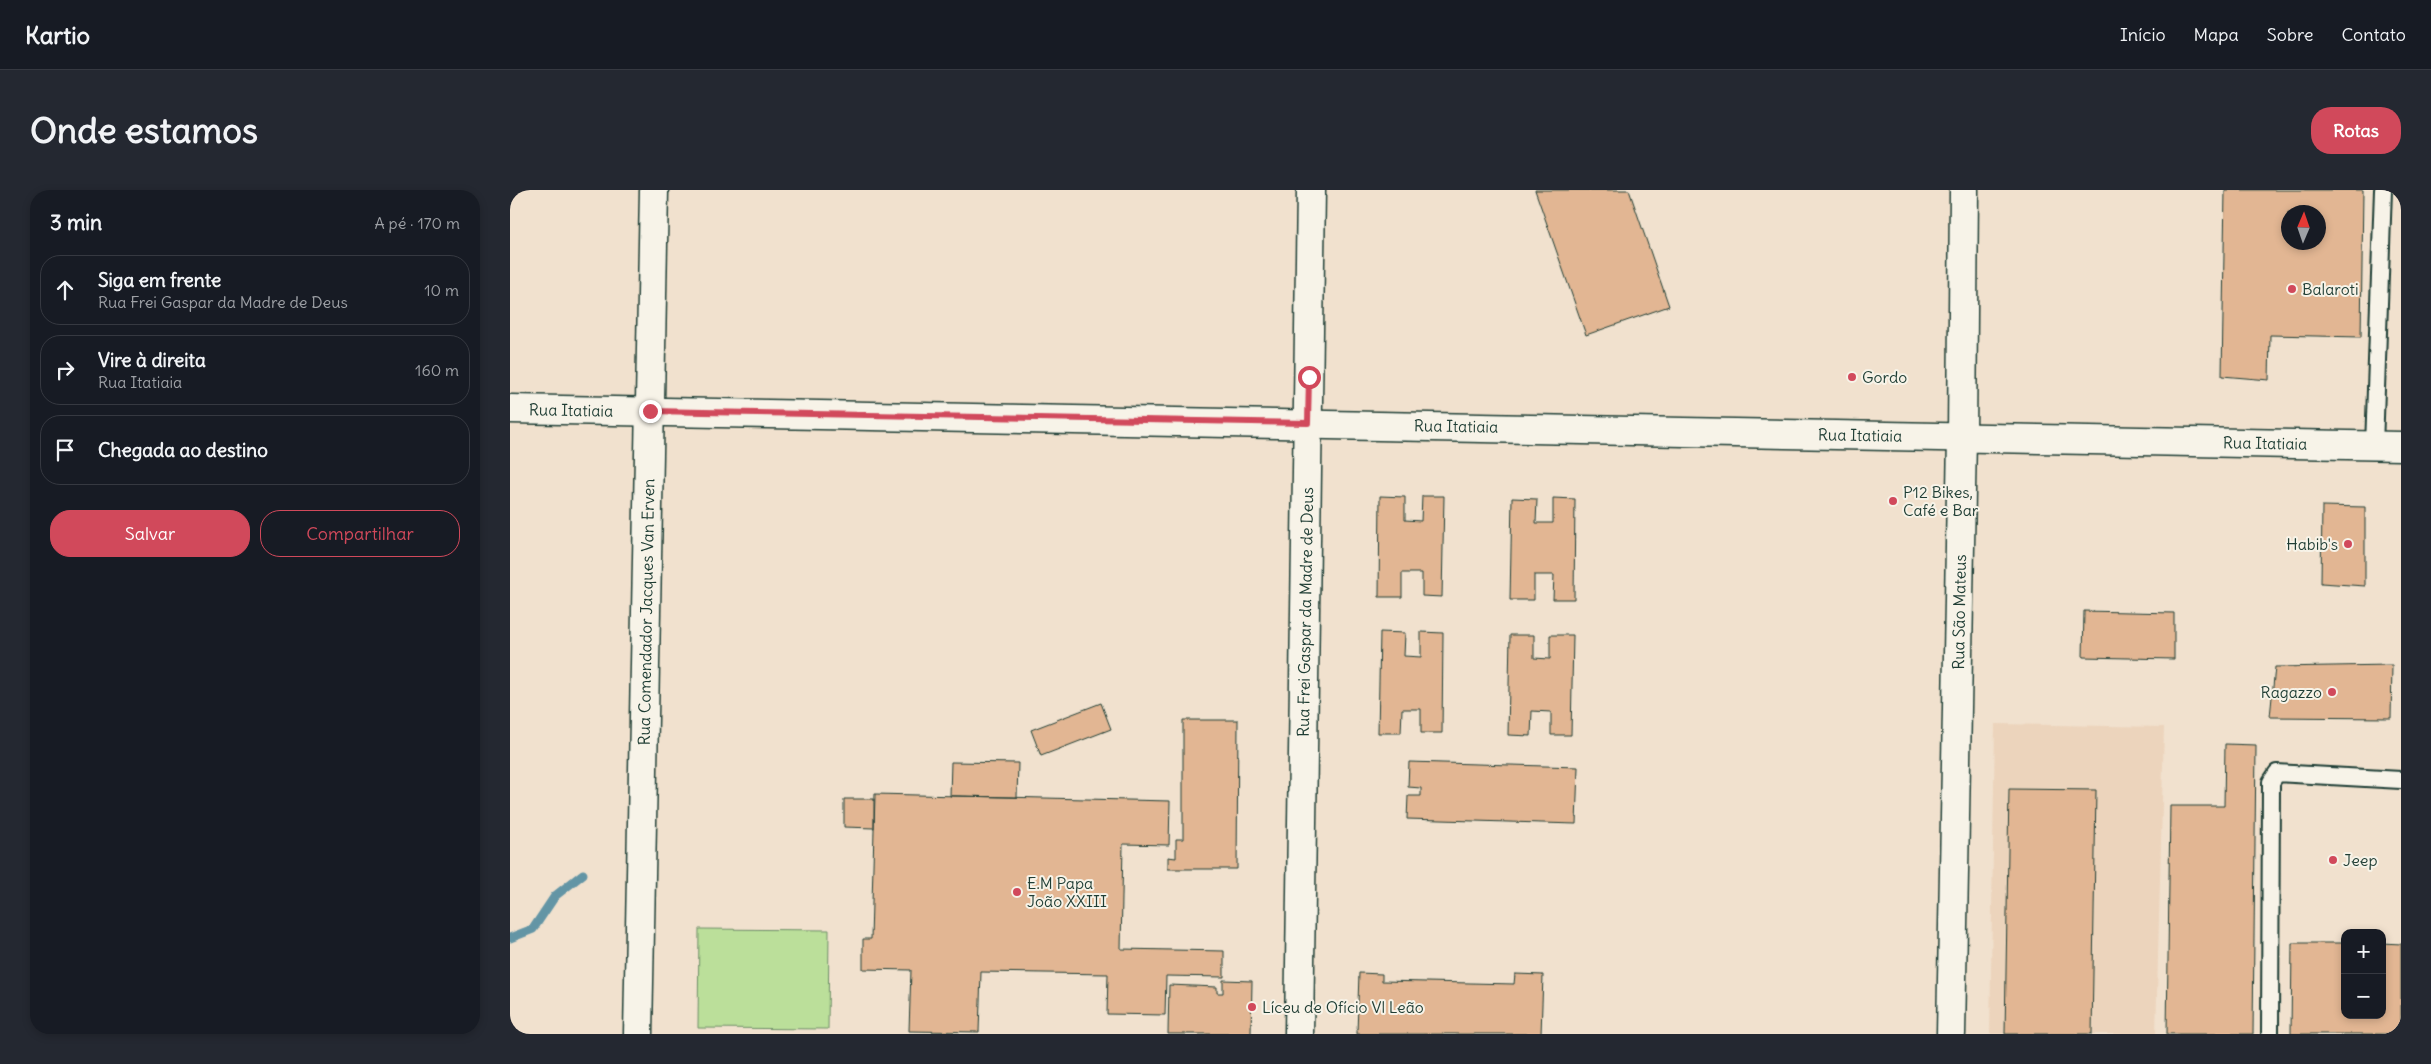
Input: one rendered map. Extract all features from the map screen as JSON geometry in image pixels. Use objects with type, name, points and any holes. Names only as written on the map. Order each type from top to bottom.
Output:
[{"type":"street","name":"Rua Comendador Jacques Van Erven","points":[[638,1034],[654,190]]},
{"type":"street","name":"Rua Frei Gaspar da Madre de Deus","points":[[1299,1034],[1312,190]]},
{"type":"street","name":"Rua São Mateus","points":[[1951,1034],[1962,437],[1964,190]]},
{"type":"street","name":"Rua Itatiaia","points":[[510,408],[2401,446]]},
{"type":"lane","points":[[2374,446],[2383,190]]},
{"type":"lane","points":[[2270,1034],[2271,782],[2277,773],[2401,780]]},
{"type":"shaded area","points":[[1995,724],[2164,727],[2156,1034],[1990,1034]]},
{"type":"green space","points":[[699,929],[829,930],[828,1029],[698,1028]]},
{"type":"building","points":[[1535,190],[1629,190],[1669,306],[1586,335]]},
{"type":"building","name":"Balaroti","points":[[2225,190],[2363,190],[2361,337],[2270,335],[2269,380],[2222,376]]},
{"type":"building","points":[[1380,496],[1405,497],[1405,520],[1421,521],[1422,496],[1444,496],[1442,597],[1422,596],[1422,573],[1402,573],[1402,597],[1379,597]]},
{"type":"building","points":[[1512,498],[1537,499],[1536,523],[1553,523],[1553,498],[1575,499],[1574,599],[1553,599],[1554,575],[1534,575],[1534,600],[1510,600]]},
{"type":"building","points":[[2322,506],[2365,507],[2365,586],[2321,583]]},
{"type":"building","points":[[2084,611],[2174,613],[2174,659],[2083,657]]},
{"type":"building","points":[[1380,632],[1405,633],[1404,656],[1421,657],[1421,632],[1443,633],[1442,733],[1421,733],[1421,709],[1402,709],[1401,733],[1378,733]]},
{"type":"building","points":[[1510,635],[1534,635],[1534,658],[1550,659],[1550,635],[1573,635],[1571,735],[1551,735],[1551,712],[1532,711],[1531,736],[1508,735]]},
{"type":"building","name":"Ragazzo","points":[[2392,665],[2391,718],[2270,717],[2275,667]]},
{"type":"building","points":[[1101,703],[1111,729],[1041,756],[1031,730]]},
{"type":"building","points":[[1183,720],[1238,720],[1237,869],[1168,869],[1168,857],[1176,858],[1176,839],[1183,839]]},
{"type":"building","points":[[2225,744],[2256,745],[2253,1034],[2167,1034],[2170,806],[2224,806]]},
{"type":"building","points":[[951,762],[1018,763],[1017,797],[950,796]]},
{"type":"building","points":[[1409,762],[1578,767],[1576,824],[1407,819],[1408,796],[1421,796],[1421,788],[1408,787]]},
{"type":"building","points":[[2009,789],[2096,790],[2092,1034],[2005,1034]]},
{"type":"building","points":[[875,794],[1170,801],[1169,845],[1123,844],[1121,949],[1224,951],[1224,977],[1166,976],[1165,1015],[1107,1014],[1108,974],[981,972],[979,1032],[909,1031],[911,970],[863,969],[863,939],[871,939]]},
{"type":"building","points":[[844,799],[874,799],[874,828],[844,827]]},
{"type":"building","points":[[2292,943],[2341,943],[2341,1019],[2386,1019],[2386,943],[2401,944],[2401,1034],[2291,1034]]},
{"type":"building","points":[[1359,973],[1382,974],[1382,981],[1514,984],[1515,974],[1543,975],[1541,1034],[1357,1034]]},
{"type":"building","points":[[1223,980],[1252,981],[1251,1034],[1168,1034],[1169,985],[1217,987],[1217,993],[1223,993]]},
{"type":"waterway","points":[[510,938],[533,929],[555,896],[583,874]]},
{"type":"place","name":"Balaroti","points":[[2292,289]]},
{"type":"place","name":"Gordo","points":[[1852,377]]},
{"type":"place","name":"P12 Bikes, Café e Bar","points":[[1893,501]]},
{"type":"place","name":"Habib's","points":[[2348,544]]},
{"type":"place","name":"Ragazzo","points":[[2332,692]]},
{"type":"place","name":"Jeep","points":[[2333,860]]},
{"type":"place","name":"E.M Papa João XXIII","points":[[1017,892]]},
{"type":"place","name":"Líceu de Ofício Vl Leão","points":[[1252,1007]]},
{"type":"route","points":[[650,411],[1308,423],[1309,377]]}]
